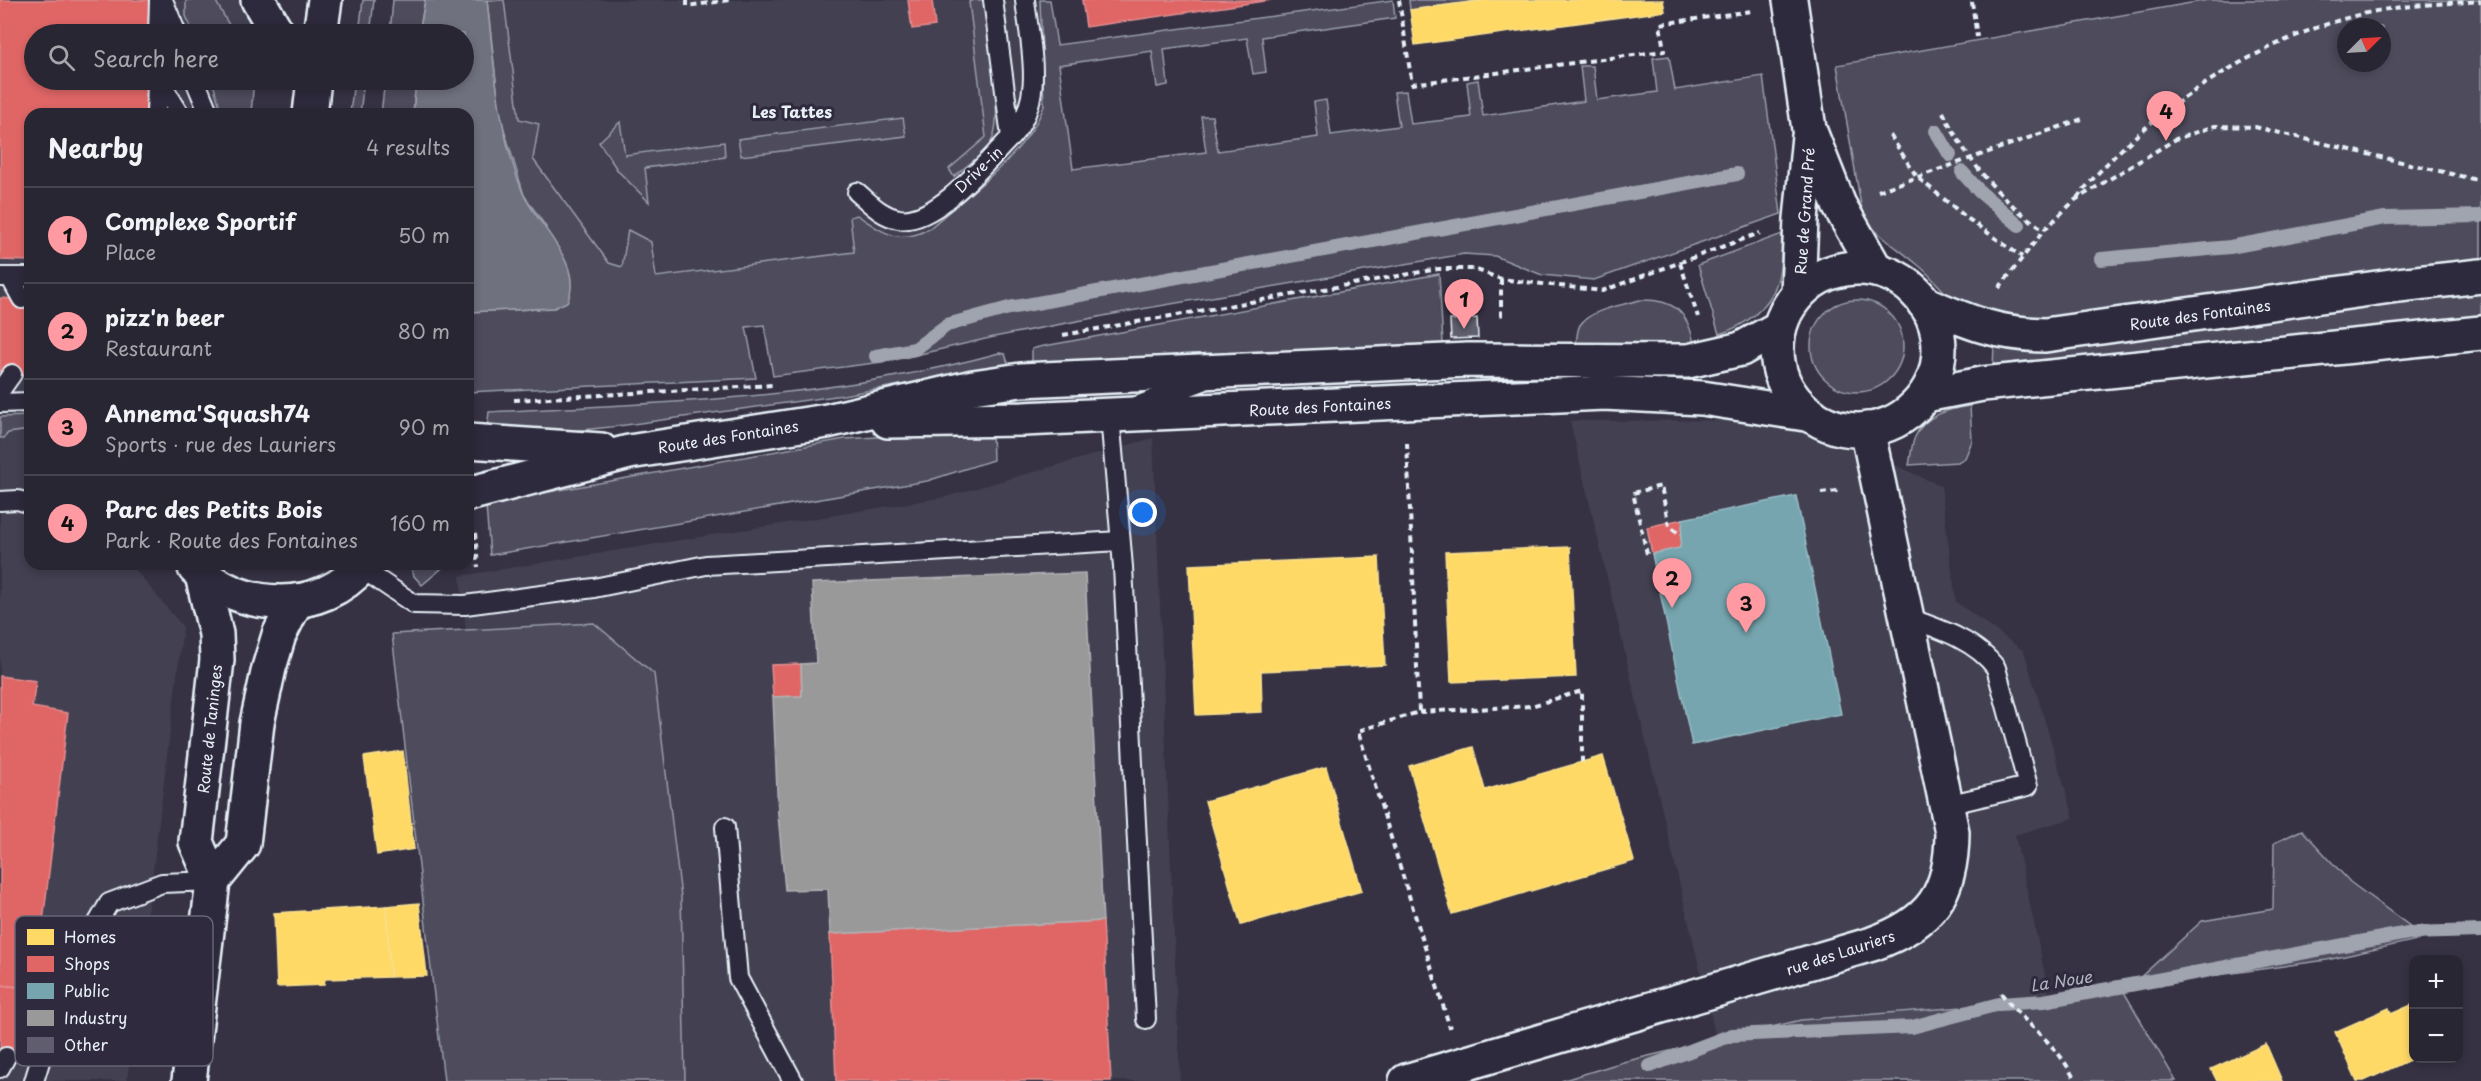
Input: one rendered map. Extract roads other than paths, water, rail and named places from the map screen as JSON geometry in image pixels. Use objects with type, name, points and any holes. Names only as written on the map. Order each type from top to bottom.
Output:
[{"type":"street","points":[[258,0],[272,24]]},
{"type":"street","points":[[321,24],[325,0]]},
{"type":"street","name":"Rue de Grand Pré","points":[[1790,0],[1809,129],[1839,205],[1876,270]]},
{"type":"street","points":[[300,90],[307,108]]},
{"type":"street","points":[[310,108],[313,90]]},
{"type":"street","name":"Rue de Grand Pré","points":[[1798,293],[1801,219],[1809,129]]},
{"type":"street","points":[[1855,267],[1876,270],[1895,277],[1911,288],[1924,303],[1935,324],[1939,349],[1935,373],[1924,395],[1899,418],[1867,429],[1833,426],[1812,416],[1792,396],[1782,377],[1777,357],[1779,328],[1783,315],[1798,293],[1815,279],[1834,271],[1855,267]]},
{"type":"street","name":"Route des Fontaines","points":[[1924,303],[1984,328],[2013,334],[2045,335],[2398,285],[2481,276]]},
{"type":"street","name":"Route des Fontaines","points":[[474,492],[629,452],[826,421],[973,387],[1021,380],[1468,360],[1688,361],[1741,349],[1779,328]]},
{"type":"street","points":[[1924,395],[1982,384],[2481,333]]},
{"type":"street","name":"Route des Fontaines","points":[[826,421],[1110,416],[1625,392],[1702,398],[1812,416]]},
{"type":"street","name":"rue des Lauriers","points":[[1407,1081],[1898,935],[1915,924],[1934,904],[1945,884],[1952,862],[1952,832],[1867,429]]},
{"type":"street","name":"Route des Fontaines","points":[[474,441],[629,452]]},
{"type":"street","name":"Route de Taninges","points":[[197,570],[215,625],[217,660],[196,842],[213,881]]},
{"type":"street","points":[[198,570],[223,588],[246,598],[271,603],[296,601],[331,590],[358,570]]},
{"type":"street","points":[[209,916],[213,881],[243,843],[258,723],[267,679],[279,635],[296,601]]},
{"type":"street","points":[[189,1081],[191,1066]]},
{"type":"lane","points":[[159,24],[161,0]]},
{"type":"lane","points":[[161,0],[172,24]]},
{"type":"lane","name":"Drive-in","points":[[857,192],[882,214],[897,219],[908,220],[926,214],[966,182],[1011,137],[993,0]]},
{"type":"lane","points":[[1011,137],[1022,126],[1030,107],[1032,94],[1032,55],[1025,0]]},
{"type":"lane","points":[[156,108],[157,90]]},
{"type":"lane","points":[[164,90],[176,108]]},
{"type":"lane","points":[[199,90],[207,108]]},
{"type":"lane","points":[[5,277],[24,277]]},
{"type":"lane","points":[[5,277],[22,299]]},
{"type":"lane","points":[[1146,1018],[1120,541],[1110,416],[1229,372]]},
{"type":"lane","points":[[0,391],[12,374]]},
{"type":"lane","points":[[0,403],[24,402]]},
{"type":"lane","points":[[368,570],[414,604],[465,605],[594,588],[706,565],[1120,541]]},
{"type":"lane","points":[[1906,617],[1961,639],[1992,662],[1996,668],[2028,786],[1947,805]]},
{"type":"lane","points":[[725,827],[738,978],[793,1081]]},
{"type":"lane","points":[[102,916],[109,903],[162,883],[213,881]]},
{"type":"lane","points":[[34,1081],[39,1066]]},
{"type":"water","points":[[425,0],[487,0],[498,98],[508,146],[529,205],[565,259],[570,274],[571,288],[567,302],[554,308],[474,312],[474,108],[414,108],[415,90],[474,90],[474,24],[421,24]]},
{"type":"waterway","points":[[1936,131],[1950,155]]},
{"type":"waterway","points":[[1962,172],[1980,192],[2019,225]]},
{"type":"waterway","points":[[876,356],[915,349],[947,325],[1009,308],[1737,174]]},
{"type":"waterway","points":[[2101,259],[2230,247],[2385,218],[2481,216]]},
{"type":"waterway","name":"La Noue","points":[[1650,1066],[1732,1035],[1912,1027],[1999,1004],[2044,1001],[2408,933],[2481,931]]},
{"type":"place","name":"Parc des Petits Bois","points":[[2166,141]]},
{"type":"place","name":"Complexe Sportif","points":[[1464,329]]},
{"type":"place","name":"pizz'n beer","points":[[1672,608]]},
{"type":"place","name":"Annema'Squash74","points":[[1746,633]]},
{"type":"district","name":"Les Tattes","points":[[792,111]]}]
